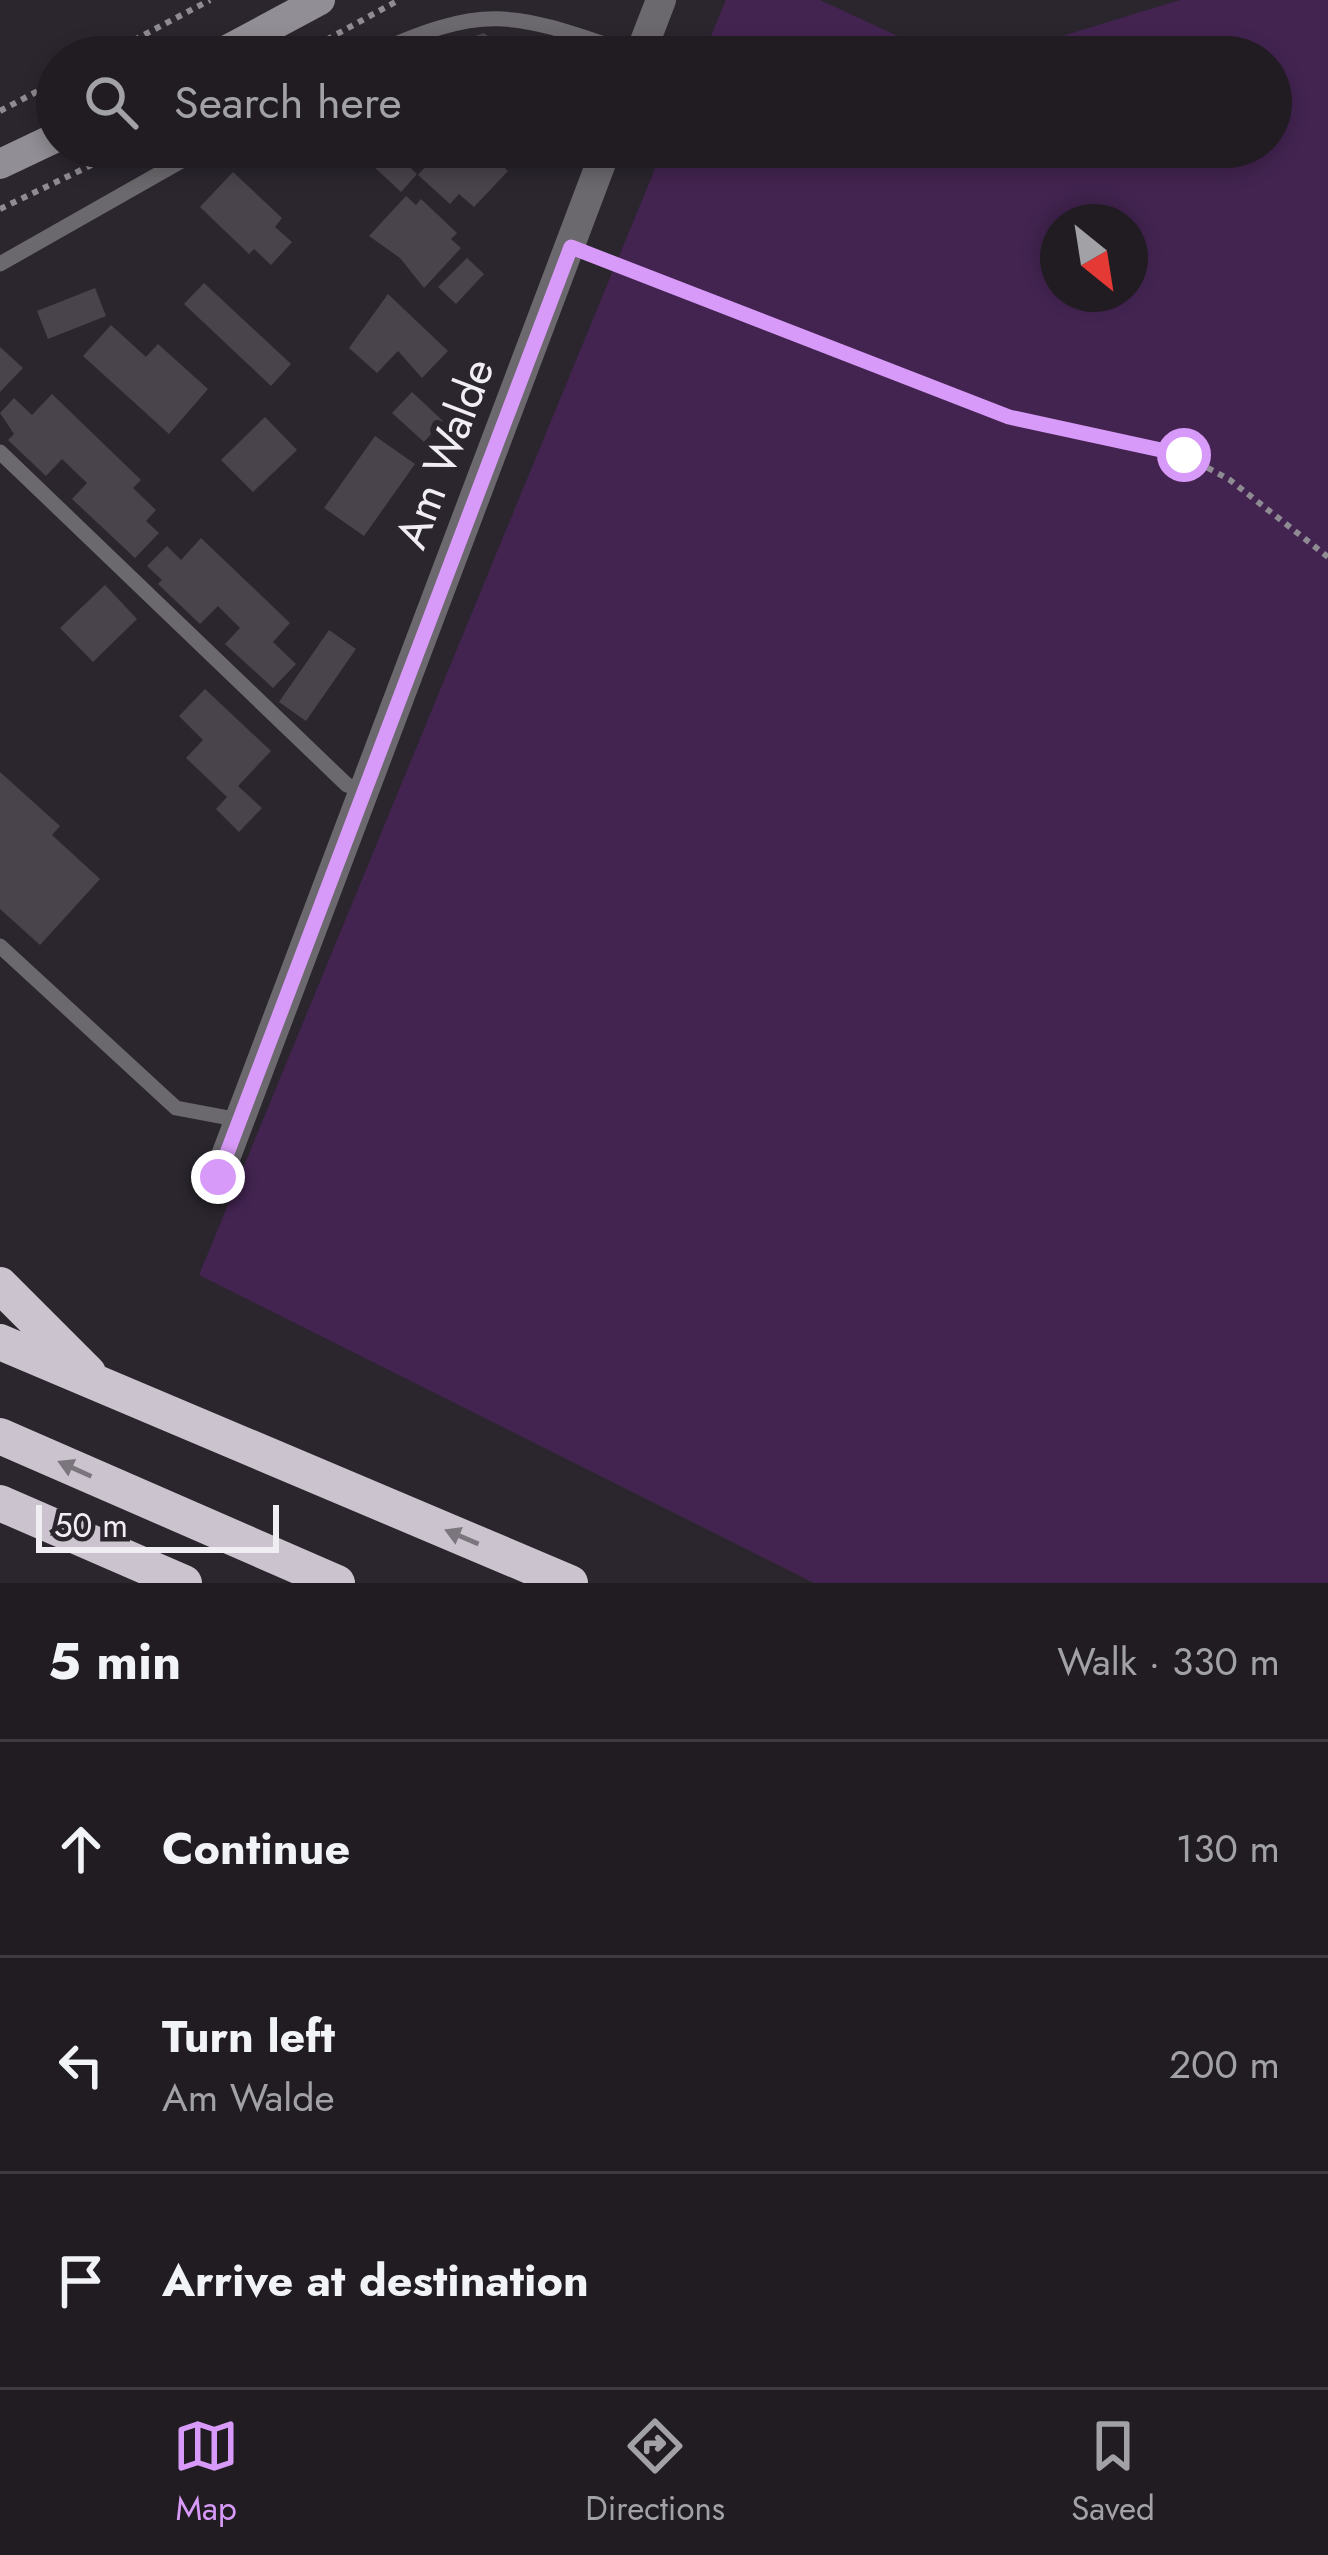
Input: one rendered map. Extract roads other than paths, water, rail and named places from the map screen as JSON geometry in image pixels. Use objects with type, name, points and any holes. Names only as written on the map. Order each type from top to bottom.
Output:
[{"type":"highway","points":[[0,1286],[104,1388]]},
{"type":"highway","points":[[0,1342],[570,1583]]},
{"type":"highway","points":[[0,1436],[337,1583]]},
{"type":"highway","points":[[0,1503],[184,1583]]},
{"type":"main road","points":[[253,36],[320,0]]},
{"type":"main road","points":[[0,164],[36,147]]},
{"type":"street","points":[[647,36],[661,0]]},
{"type":"street","name":"Am Walde","points":[[218,1177],[599,168]]},
{"type":"lane","points":[[410,36],[455,15],[503,10],[578,36]]},
{"type":"lane","points":[[0,263],[169,168]]},
{"type":"lane","points":[[0,452],[347,785],[364,790]]},
{"type":"lane","points":[[0,946],[176,1108],[240,1120]]}]
